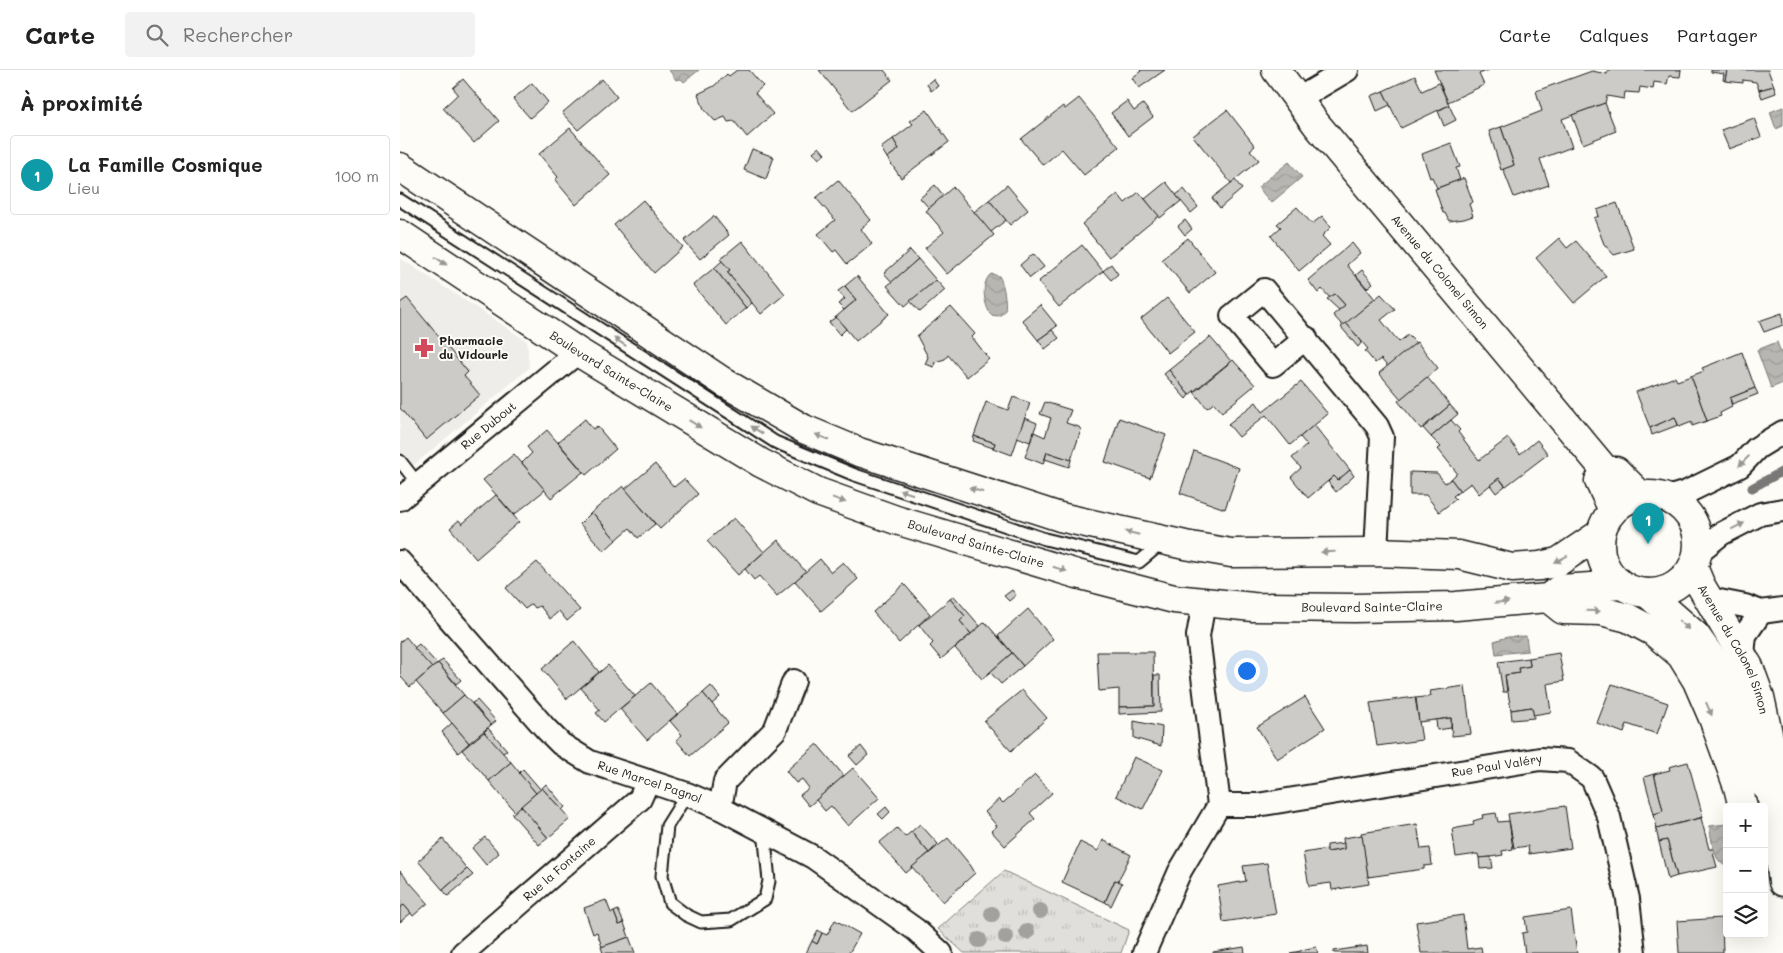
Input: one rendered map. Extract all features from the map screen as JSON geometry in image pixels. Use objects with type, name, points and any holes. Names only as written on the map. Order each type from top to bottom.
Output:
[{"type":"main road","name":"Avenue du Colonel Simon","points":[[1276,70],[1297,101],[1606,471],[1616,471],[1640,495]]},
{"type":"main road","points":[[400,167],[725,383],[804,429],[859,452],[1060,517],[1230,553],[1376,552],[1459,555],[1512,568],[1540,566],[1558,562],[1607,521],[1625,501],[1640,495],[1658,495],[1681,506],[1692,519],[1698,535],[1696,559],[1685,578],[1674,587],[1661,592],[1634,589],[1611,575],[1604,562],[1600,548],[1607,521],[1599,481],[1606,471]]},
{"type":"main road","name":"Boulevard Sainte-Claire","points":[[400,234],[578,352],[761,464],[818,492],[896,520],[1077,574],[1174,599],[1253,607],[1456,606],[1548,598],[1560,589],[1634,589]]},
{"type":"main road","name":"Avenue du Colonel Simon","points":[[1696,559],[1701,586],[1749,667],[1760,697],[1776,770],[1771,792],[1783,882]]},
{"type":"main road","name":"Avenue du Colonel Simon","points":[[1634,589],[1696,636],[1723,674],[1742,724],[1758,777],[1771,792]]},
{"type":"main road","points":[[1548,598],[1562,610],[1601,611],[1628,618],[1654,632],[1681,656],[1697,681],[1713,718],[1742,803]]},
{"type":"main road","points":[[1768,878],[1783,902]]},
{"type":"street","points":[[1297,101],[1347,70]]},
{"type":"street","points":[[1306,338],[1377,426],[1382,437],[1376,552]]},
{"type":"street","name":"Rue Dubout","points":[[400,499],[578,352]]},
{"type":"street","points":[[1667,498],[1687,492],[1740,466],[1757,448],[1783,432]]},
{"type":"street","points":[[1696,559],[1721,534],[1760,514],[1783,510]]},
{"type":"street","name":"Rue Marcel Pagnol","points":[[400,562],[539,722],[561,744],[590,762],[687,794],[720,808],[813,856],[916,930],[941,953]]},
{"type":"street","points":[[1709,599],[1772,611]]},
{"type":"street","points":[[1144,953],[1180,871],[1219,805],[1198,636],[1204,602]]},
{"type":"street","points":[[1742,655],[1745,635],[1772,611]]},
{"type":"street","points":[[720,808],[725,781],[775,730],[794,681]]},
{"type":"street","name":"Rue Paul Valéry","points":[[1219,805],[1257,805],[1540,759],[1568,761],[1592,778],[1609,816],[1628,899],[1634,953]]},
{"type":"street","name":"Rue la Fontaine","points":[[463,953],[640,799],[648,781]]},
{"type":"lane","points":[[400,200],[775,442],[855,476],[1045,539],[1139,562],[1164,540]]},
{"type":"lane","points":[[400,461],[418,484]]},
{"type":"lane","points":[[687,794],[667,826],[662,876],[670,903],[686,915],[701,922],[731,920],[765,898],[769,881],[764,830]]},
{"type":"shaded area","points":[[400,258],[527,341],[529,368],[400,477]]},
{"type":"green space","points":[[1004,871],[1129,930],[1121,953],[964,953],[938,929]]},
{"type":"water","points":[[669,70],[699,70],[684,82],[681,79],[676,80]]},
{"type":"water","points":[[1783,107],[1783,126],[1776,129],[1770,112]]},
{"type":"water","points":[[1289,162],[1302,177],[1271,203],[1258,187]]},
{"type":"water","points":[[991,274],[999,276],[1004,292],[1005,310],[999,316],[991,315],[986,306],[984,288]]},
{"type":"water","points":[[1777,342],[1783,358],[1783,383],[1771,388],[1757,350]]},
{"type":"water","points":[[1526,636],[1528,651],[1496,654],[1494,641],[1508,637]]},
{"type":"water","points":[[1723,824],[1723,864],[1716,855],[1709,826]]},
{"type":"building","points":[[737,70],[749,70],[763,86],[755,93],[773,114],[747,137],[734,121],[728,122],[725,117],[715,121],[704,109],[698,94],[714,86],[727,74],[729,76]]},
{"type":"building","points":[[819,70],[884,70],[892,80],[852,111]]},
{"type":"building","points":[[1140,70],[1165,70],[1139,88],[1132,78]]},
{"type":"building","points":[[1434,70],[1489,70],[1479,74],[1484,85],[1448,102]]},
{"type":"building","points":[[1608,70],[1681,70],[1680,77],[1669,76],[1667,84],[1654,82],[1653,89],[1640,87],[1639,93],[1625,92],[1624,99],[1607,96],[1605,103],[1562,119],[1572,147],[1540,159],[1549,185],[1514,197],[1503,169],[1514,165],[1501,127],[1542,111],[1536,91],[1592,71],[1607,74]]},
{"type":"building","points":[[1711,70],[1727,70],[1725,81],[1723,80],[1724,74],[1711,72]]},
{"type":"building","points":[[1727,70],[1768,70],[1774,86],[1759,90],[1756,82],[1743,80],[1743,83],[1725,81]]},
{"type":"building","points":[[1415,76],[1422,91],[1439,83],[1449,105],[1401,128],[1383,91]]},
{"type":"building","points":[[463,79],[499,121],[474,143],[443,108],[458,94],[453,88]]},
{"type":"building","points":[[602,79],[617,97],[578,130],[562,113]]},
{"type":"building","points":[[933,79],[938,86],[931,91],[927,84]]},
{"type":"building","points":[[532,83],[548,102],[530,118],[513,99]]},
{"type":"building","points":[[1774,86],[1776,93],[1762,98],[1759,90]]},
{"type":"building","points":[[1383,91],[1390,105],[1377,111],[1371,96]]},
{"type":"building","points":[[1079,98],[1119,147],[1084,175],[1062,149],[1043,165],[1021,139],[1063,106],[1065,109]]},
{"type":"building","points":[[1127,101],[1134,111],[1143,104],[1153,117],[1128,136],[1111,113]]},
{"type":"building","points":[[1605,103],[1616,131],[1583,144],[1572,115]]},
{"type":"building","points":[[1449,105],[1456,120],[1444,126],[1438,111]]},
{"type":"building","points":[[927,110],[949,142],[901,178],[887,158],[899,149],[893,139],[913,124],[910,121]]},
{"type":"building","points":[[1227,110],[1255,146],[1250,150],[1259,160],[1231,183],[1193,136]]},
{"type":"building","points":[[1754,118],[1761,137],[1729,149],[1721,130]]},
{"type":"building","points":[[1501,127],[1514,165],[1501,170],[1489,131]]},
{"type":"building","points":[[570,128],[610,175],[576,205],[555,180],[558,177],[539,154]]},
{"type":"building","points":[[893,139],[899,149],[887,158],[881,148]]},
{"type":"building","points":[[1451,143],[1460,167],[1456,168],[1460,180],[1437,188],[1432,177],[1430,178],[1422,154]]},
{"type":"building","points":[[819,147],[825,154],[819,159],[813,152]]},
{"type":"building","points":[[752,149],[774,157],[766,179],[744,170]]},
{"type":"building","points":[[1464,178],[1473,202],[1469,204],[1473,216],[1449,221],[1445,213],[1443,213],[1435,189]]},
{"type":"building","points":[[838,180],[871,220],[861,229],[872,244],[847,264],[836,250],[833,252],[818,234],[835,220],[816,198]]},
{"type":"building","points":[[1235,180],[1242,189],[1220,208],[1212,198]]},
{"type":"building","points":[[1166,182],[1181,201],[1160,218],[1145,199]]},
{"type":"building","points":[[935,185],[944,196],[929,208],[920,198]]},
{"type":"building","points":[[1007,185],[1028,210],[1010,225],[989,200]]},
{"type":"building","points":[[953,187],[994,235],[947,274],[925,248],[944,232],[926,211]]},
{"type":"building","points":[[1184,189],[1198,207],[1191,213],[1176,195]]},
{"type":"building","points":[[1139,192],[1159,216],[1109,257],[1082,224],[1118,194],[1125,203]]},
{"type":"building","points":[[643,200],[683,247],[654,273],[614,225]]},
{"type":"building","points":[[989,200],[1006,220],[991,232],[974,212]]},
{"type":"building","points":[[1617,203],[1634,249],[1614,255],[1604,244],[1594,218],[1599,216],[1597,210]]},
{"type":"building","points":[[1297,207],[1312,224],[1322,216],[1331,227],[1322,236],[1330,245],[1299,271],[1271,236],[1281,227],[1277,224]]},
{"type":"building","points":[[714,216],[729,235],[700,259],[684,241]]},
{"type":"building","points":[[1185,220],[1192,229],[1185,235],[1178,226]]},
{"type":"building","points":[[1188,238],[1215,272],[1190,293],[1162,259]]},
{"type":"building","points":[[1559,238],[1567,248],[1576,241],[1606,276],[1574,303],[1536,258]]},
{"type":"building","points":[[742,241],[785,294],[761,314],[727,272],[730,270],[720,259]]},
{"type":"building","points":[[1352,243],[1360,253],[1347,265],[1375,299],[1343,326],[1333,315],[1345,305],[1335,294],[1330,298],[1322,289],[1318,293],[1308,280]]},
{"type":"building","points":[[1082,245],[1103,271],[1059,307],[1038,282]]},
{"type":"building","points":[[910,250],[918,259],[892,282],[884,273]]},
{"type":"building","points":[[1033,254],[1044,267],[1030,278],[1020,265]]},
{"type":"building","points":[[918,259],[936,280],[905,306],[887,286]]},
{"type":"building","points":[[722,261],[730,270],[727,272],[752,303],[746,308],[714,268]]},
{"type":"building","points":[[1111,264],[1118,274],[1111,280],[1103,271]]},
{"type":"building","points":[[714,268],[746,308],[726,325],[693,285]]},
{"type":"building","points":[[1362,270],[1373,283],[1367,288],[1356,275]]},
{"type":"building","points":[[857,276],[889,314],[856,341],[836,317],[856,300],[845,286]]},
{"type":"building","points":[[936,280],[945,290],[920,312],[910,301]]},
{"type":"building","points":[[845,286],[856,300],[844,310],[838,304],[845,299],[838,291]]},
{"type":"building","points":[[1335,294],[1345,305],[1339,310],[1327,299]]},
{"type":"building","points":[[1381,294],[1395,309],[1381,320],[1399,342],[1408,335],[1416,343],[1388,367],[1381,359],[1375,363],[1365,351],[1368,349],[1346,323]]},
{"type":"building","name":"Pharmacie du Vidourle","points":[[407,298],[468,372],[464,376],[480,395],[426,440],[400,408],[400,303]]},
{"type":"building","points":[[1167,298],[1195,332],[1168,353],[1141,319]]},
{"type":"building","points":[[1040,305],[1057,326],[1038,340],[1022,320]]},
{"type":"building","points":[[951,307],[975,334],[972,337],[989,359],[967,377],[948,355],[945,359],[935,362],[934,367],[925,364],[928,357],[917,336]]},
{"type":"building","points":[[1782,313],[1783,325],[1764,332],[1759,321]]},
{"type":"building","points":[[836,317],[846,329],[840,335],[829,322]]},
{"type":"building","points":[[1346,323],[1362,342],[1358,347],[1341,327]]},
{"type":"building","points":[[1052,330],[1059,338],[1045,349],[1038,340]]},
{"type":"building","points":[[1210,337],[1231,361],[1189,395],[1169,370]]},
{"type":"building","points":[[1417,342],[1438,368],[1401,399],[1379,373]]},
{"type":"building","points":[[1742,352],[1755,388],[1730,398],[1732,407],[1720,413],[1721,416],[1707,421],[1691,376],[1704,371],[1702,368]]},
{"type":"building","points":[[1233,360],[1255,385],[1222,412],[1214,403],[1207,408],[1194,392]]},
{"type":"building","points":[[1169,370],[1189,395],[1186,399],[1164,374]]},
{"type":"building","points":[[1691,376],[1707,421],[1692,426],[1692,422],[1679,427],[1675,417],[1650,428],[1636,392],[1675,377],[1677,381]]},
{"type":"building","points":[[1427,377],[1450,405],[1421,429],[1398,401]]},
{"type":"building","points":[[1301,382],[1328,414],[1290,445],[1266,415],[1239,437],[1228,424],[1256,402],[1263,412]]},
{"type":"building","points":[[1755,388],[1758,394],[1732,404],[1730,398]]},
{"type":"building","points":[[1013,397],[1030,403],[1012,455],[993,448],[995,443],[974,436],[986,402],[1008,410]]},
{"type":"building","points":[[1045,402],[1071,410],[1066,423],[1079,427],[1081,430],[1071,460],[1047,452],[1043,464],[1025,457],[1034,432],[1045,437],[1051,418],[1040,414]]},
{"type":"building","points":[[1450,405],[1458,414],[1431,437],[1423,428]]},
{"type":"building","points":[[1675,417],[1678,425],[1652,435],[1650,428]]},
{"type":"building","points":[[1025,418],[1037,423],[1030,442],[1017,437]]},
{"type":"building","points":[[1119,418],[1166,435],[1150,478],[1105,462]]},
{"type":"building","points":[[585,419],[593,429],[597,426],[616,449],[586,475],[558,442]]},
{"type":"building","points":[[1451,420],[1460,430],[1458,432],[1479,460],[1508,438],[1520,454],[1537,440],[1548,454],[1506,486],[1499,478],[1479,494],[1471,483],[1460,491],[1451,479],[1457,473],[1438,449],[1441,447],[1431,437]]},
{"type":"building","points":[[1314,425],[1350,470],[1338,480],[1334,476],[1308,498],[1291,477],[1301,468],[1292,458],[1307,445],[1300,437]]},
{"type":"building","points":[[547,430],[583,472],[551,498],[522,463],[532,453],[527,447]]},
{"type":"building","points":[[974,436],[995,443],[993,448],[973,441]]},
{"type":"building","points":[[1194,451],[1239,468],[1225,509],[1180,493]]},
{"type":"building","points":[[1047,452],[1071,460],[1069,467],[1045,459]]},
{"type":"building","points":[[514,454],[545,490],[514,515],[483,480]]},
{"type":"building","points":[[655,464],[674,487],[684,479],[698,494],[660,529],[625,489]]},
{"type":"building","points":[[1350,470],[1354,476],[1336,492],[1328,482],[1334,476],[1338,480]]},
{"type":"building","points":[[1410,472],[1437,473],[1445,483],[1451,479],[1460,491],[1453,496],[1456,499],[1439,512],[1426,495],[1410,495]]},
{"type":"building","points":[[1499,478],[1505,486],[1496,493],[1490,485]]},
{"type":"building","points":[[623,486],[655,524],[638,538],[630,528],[616,540],[592,512]]},
{"type":"building","points":[[496,495],[519,522],[476,559],[450,528],[459,520],[462,524]]},
{"type":"building","points":[[592,512],[616,540],[604,551],[580,524]]},
{"type":"building","points":[[734,518],[764,552],[738,575],[707,541]]},
{"type":"building","points":[[778,540],[806,572],[777,596],[759,576],[754,580],[745,569]]},
{"type":"building","points":[[820,559],[831,572],[843,562],[858,579],[821,611],[795,581]]},
{"type":"building","points":[[537,562],[580,610],[567,621],[559,611],[550,619],[540,606],[535,608],[532,604],[525,609],[506,588]]},
{"type":"building","points":[[904,584],[930,614],[899,643],[873,612]]},
{"type":"building","points":[[1012,590],[1016,595],[1009,601],[1004,596]]},
{"type":"building","points":[[954,596],[980,626],[971,634],[960,621],[965,616],[950,599]]},
{"type":"building","points":[[950,599],[965,616],[960,621],[971,634],[941,659],[930,646],[933,643],[919,625]]},
{"type":"building","points":[[1028,609],[1053,639],[1023,666],[998,636]]},
{"type":"building","points":[[985,622],[1012,653],[982,679],[955,648]]},
{"type":"building","points":[[406,637],[432,668],[410,687],[400,676],[400,642]]},
{"type":"building","points":[[574,641],[599,672],[567,699],[542,669]]},
{"type":"building","points":[[419,644],[437,664],[432,668],[414,648]]},
{"type":"building","points":[[1097,652],[1153,652],[1154,706],[1119,707],[1119,689],[1099,691]]},
{"type":"building","points":[[1012,653],[1023,666],[1001,684],[990,672]]},
{"type":"building","points":[[1559,653],[1564,681],[1547,684],[1551,712],[1533,715],[1532,707],[1511,710],[1505,675],[1520,673],[1519,668],[1530,666],[1529,658]]},
{"type":"building","points":[[1529,658],[1530,666],[1519,668],[1520,673],[1505,675],[1507,692],[1503,692],[1498,662]]},
{"type":"building","points":[[443,660],[461,680],[456,684],[438,663]]},
{"type":"building","points":[[438,663],[464,695],[443,713],[416,682]]},
{"type":"building","points":[[608,665],[635,696],[604,722],[596,713],[600,710],[581,688]]},
{"type":"building","points":[[1154,675],[1160,675],[1161,712],[1119,714],[1119,707],[1154,706]]},
{"type":"building","points":[[651,683],[677,714],[647,740],[620,709]]},
{"type":"building","points":[[1612,684],[1668,703],[1657,734],[1627,724],[1624,733],[1597,723]]},
{"type":"building","points":[[711,686],[720,697],[712,704],[703,693]]},
{"type":"building","points":[[1465,686],[1471,734],[1452,736],[1451,718],[1419,722],[1416,698],[1431,696],[1430,691]]},
{"type":"building","points":[[1022,690],[1047,718],[1011,751],[984,721]]},
{"type":"building","points":[[703,693],[728,723],[690,756],[676,740],[682,735],[670,721]]},
{"type":"building","points":[[464,695],[491,725],[469,743],[443,713]]},
{"type":"building","points":[[1305,697],[1325,728],[1277,759],[1257,727]]},
{"type":"building","points":[[1415,697],[1422,740],[1377,746],[1370,703]]},
{"type":"building","points":[[477,700],[496,721],[491,725],[472,703]]},
{"type":"building","points":[[1532,707],[1534,718],[1512,720],[1511,710]]},
{"type":"building","points":[[1451,718],[1451,728],[1437,730],[1436,720]]},
{"type":"building","points":[[1134,721],[1162,727],[1161,746],[1134,738]]},
{"type":"building","points":[[452,723],[469,743],[458,753],[442,732]]},
{"type":"building","points":[[488,728],[507,750],[502,754],[484,732]]},
{"type":"building","points":[[484,732],[511,762],[489,781],[462,750]]},
{"type":"building","points":[[817,744],[844,776],[809,806],[800,795],[809,788],[802,779],[796,783],[786,771]]},
{"type":"building","points":[[861,746],[868,755],[857,765],[849,756]]},
{"type":"building","points":[[1134,757],[1163,770],[1143,809],[1116,796]]},
{"type":"building","points":[[511,762],[536,793],[515,812],[489,781]]},
{"type":"building","points":[[1688,762],[1703,817],[1657,829],[1654,814],[1663,811],[1654,774],[1670,770],[1669,767]]},
{"type":"building","points":[[853,768],[879,798],[848,826],[831,806],[825,811],[816,800]]},
{"type":"building","points":[[523,769],[541,790],[536,793],[519,773]]},
{"type":"building","points":[[1654,774],[1663,811],[1654,814],[1644,777]]},
{"type":"building","points":[[1035,775],[1052,793],[1030,813],[1035,819],[1005,846],[991,831],[997,826],[985,812],[999,799],[1003,803]]},
{"type":"building","points":[[546,784],[565,807],[562,810],[542,788]]},
{"type":"building","points":[[542,788],[570,819],[548,838],[521,806]]},
{"type":"building","points":[[521,806],[548,838],[539,845],[512,814]]},
{"type":"building","points":[[1565,806],[1571,848],[1529,854],[1528,846],[1514,848],[1508,814]]},
{"type":"building","points":[[886,807],[890,812],[883,819],[878,814]]},
{"type":"building","points":[[1496,813],[1498,822],[1509,821],[1513,849],[1502,851],[1503,855],[1491,857],[1479,858],[1478,854],[1456,857],[1452,829],[1474,825],[1473,821],[1483,818],[1482,815]]},
{"type":"building","points":[[1701,818],[1709,849],[1712,849],[1717,867],[1677,876],[1667,840],[1659,842],[1656,829]]},
{"type":"building","points":[[920,824],[938,844],[929,853],[911,832]]},
{"type":"building","points":[[1417,824],[1421,849],[1430,848],[1432,865],[1424,866],[1424,869],[1368,877],[1361,833]]},
{"type":"building","points":[[897,828],[905,837],[911,832],[929,853],[906,873],[879,843]]},
{"type":"building","points":[[1362,835],[1369,884],[1332,890],[1331,883],[1309,886],[1303,853],[1327,849],[1327,852],[1344,849],[1343,838]]},
{"type":"building","points":[[485,837],[499,853],[486,865],[472,848]]},
{"type":"building","points":[[948,838],[975,873],[943,902],[912,867]]},
{"type":"building","points":[[443,839],[467,869],[443,890],[418,861]]},
{"type":"building","points":[[1103,840],[1131,855],[1118,881],[1115,880],[1105,902],[1062,882],[1080,842],[1098,851]]},
{"type":"building","points":[[1667,840],[1677,876],[1668,879],[1659,842]]},
{"type":"building","points":[[1344,843],[1344,849],[1327,852],[1327,845]]},
{"type":"building","points":[[1491,857],[1493,868],[1480,869],[1479,858]]},
{"type":"building","points":[[1267,863],[1276,914],[1223,922],[1218,886],[1246,881],[1243,866]]},
{"type":"building","points":[[467,869],[473,875],[448,896],[443,890]]},
{"type":"building","points":[[400,871],[428,903],[413,916],[404,905],[400,908]]},
{"type":"building","points":[[1115,880],[1122,883],[1111,906],[1105,902]]},
{"type":"building","points":[[606,900],[611,913],[614,912],[619,925],[624,923],[629,937],[602,947],[597,932],[593,934],[584,908]]},
{"type":"building","points":[[404,905],[411,913],[400,922],[400,908]]},
{"type":"building","points":[[618,910],[624,923],[619,925],[614,912]]},
{"type":"building","points":[[1571,910],[1577,953],[1525,953],[1522,933],[1527,932],[1525,917]]},
{"type":"building","points":[[1463,915],[1467,949],[1481,947],[1482,953],[1421,953],[1416,922]]},
{"type":"building","points":[[1722,918],[1723,953],[1679,953],[1677,921]]},
{"type":"building","points":[[835,920],[860,934],[849,953],[806,953],[812,941],[817,944],[822,933],[827,935]]},
{"type":"building","points":[[818,930],[822,933],[817,944],[812,941]]},
{"type":"building","points":[[629,937],[635,953],[603,953],[601,947]]},
{"type":"building","points":[[1367,946],[1368,953],[1334,953],[1334,951]]},
{"type":"building","points":[[1244,947],[1245,953],[1213,953],[1213,952]]},
{"type":"building","points":[[1316,947],[1318,953],[1290,953],[1301,951]]},
{"type":"waterway","points":[[1752,488],[1783,471]]},
{"type":"place","name":"Pharmacie du Vidourle","points":[[424,348]]},
{"type":"place","name":"La Famille Cosmique","points":[[1648,544]]}]
